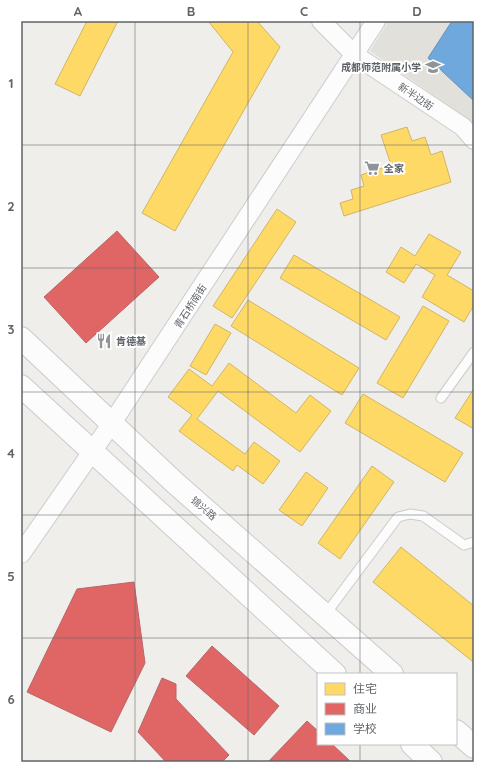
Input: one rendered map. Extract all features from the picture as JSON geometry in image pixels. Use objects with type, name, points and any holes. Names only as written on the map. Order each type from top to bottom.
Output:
[{"type":"main road","name":"锦兴路","points":[[21,338],[174,482],[391,673]]},
{"type":"main road","points":[[21,386],[334,673]]},
{"type":"main road","points":[[457,732],[474,747]]},
{"type":"main road","points":[[413,745],[431,762]]},
{"type":"street","name":"新半边街","points":[[321,21],[355,55],[463,127],[474,140]]},
{"type":"street","name":"青石桥南街","points":[[21,554],[93,452],[376,21]]},
{"type":"lane","points":[[441,398],[474,352]]},
{"type":"lane","points":[[325,615],[398,517],[410,514],[423,516],[464,545],[474,542]]},
{"type":"shaded area","name":"成都师范附属小学","points":[[389,21],[474,21],[474,123],[370,51]]},
{"type":"building: 住宅","points":[[87,21],[118,21],[80,96],[55,84]]},
{"type":"building: 住宅","points":[[208,21],[257,21],[280,47],[175,231],[142,213],[233,52]]},
{"type":"building: 住宅","points":[[407,127],[412,141],[425,137],[431,155],[442,151],[451,182],[344,216],[340,203],[353,199],[351,190],[364,186],[361,175],[391,165],[381,135]]},
{"type":"building: 住宅","points":[[277,209],[296,222],[232,318],[213,306]]},
{"type":"building: 住宅","points":[[429,234],[461,252],[447,275],[474,291],[474,305],[464,322],[422,297],[435,275],[416,264],[404,283],[386,272],[401,247],[415,256]]},
{"type":"building: 住宅","points":[[294,255],[400,317],[386,340],[280,278]]},
{"type":"building: 住宅","points":[[248,300],[359,368],[342,395],[231,326]]},
{"type":"building: 住宅","points":[[423,306],[449,321],[403,398],[377,383]]},
{"type":"building: 住宅","points":[[215,324],[231,333],[206,375],[190,366]]},
{"type":"building: 住宅","points":[[229,363],[296,413],[310,395],[331,411],[300,452],[218,391],[197,419],[245,454],[254,442],[280,461],[263,484],[237,465],[233,471],[179,431],[192,415],[168,397],[189,369],[212,386]]},
{"type":"building: 住宅","points":[[473,390],[474,391],[474,429],[455,418]]},
{"type":"building: 住宅","points":[[363,394],[463,453],[445,482],[345,423]]},
{"type":"building: 住宅","points":[[372,466],[394,482],[340,559],[318,543]]},
{"type":"building: 住宅","points":[[306,472],[328,488],[302,526],[279,510]]},
{"type":"building: 住宅","points":[[401,547],[474,606],[474,659],[472,661],[373,582]]},
{"type":"building: 商业","points":[[117,231],[159,277],[86,343],[44,297]]},
{"type":"building: 商业","points":[[134,582],[145,663],[111,732],[27,692],[77,589]]},
{"type":"building: 商业","points":[[212,646],[279,706],[254,735],[186,676]]},
{"type":"building: 商业","points":[[162,678],[176,684],[176,699],[229,755],[222,762],[166,762],[138,732]]},
{"type":"building: 商业","points":[[307,721],[317,730],[317,745],[333,745],[351,762],[268,762]]},
{"type":"building: 学校","points":[[452,21],[474,21],[474,101],[428,58]]},
{"type":"place","name":"成都师范附属小学","points":[[433,67]]},
{"type":"place","name":"全家","points":[[372,168]]},
{"type":"place","name":"肯德基","points":[[104,341]]}]
